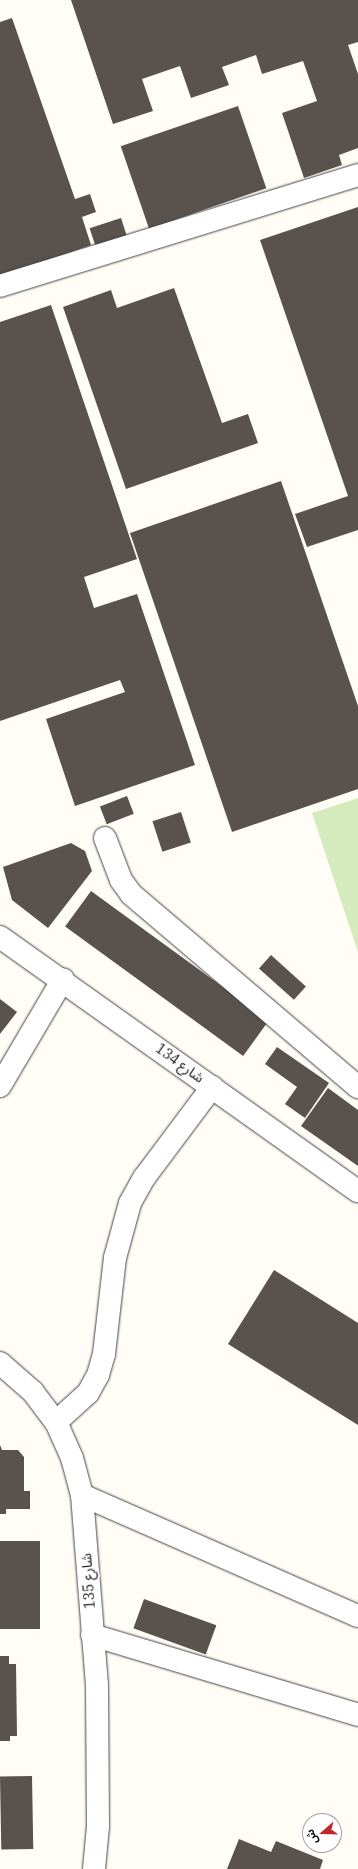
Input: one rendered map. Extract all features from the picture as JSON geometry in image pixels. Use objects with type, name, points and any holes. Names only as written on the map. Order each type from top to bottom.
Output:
[{"type":"street","points":[[0,286],[358,175]]},
{"type":"street","points":[[105,838],[121,880],[131,894],[358,1087]]},
{"type":"street","name":"شارع 134","points":[[0,937],[62,979],[358,1191]]},
{"type":"street","points":[[0,1086],[62,979]]},
{"type":"street","points":[[56,1422],[88,1393],[98,1375],[104,1354],[115,1258],[130,1203],[144,1178],[212,1087]]},
{"type":"street","name":"شارع 135","points":[[0,1363],[33,1392],[56,1422],[72,1458],[82,1495],[97,1685],[98,1826],[94,1869]]},
{"type":"street","points":[[82,1495],[358,1616]]},
{"type":"street","points":[[92,1634],[358,1715]]},
{"type":"green space","points":[[358,798],[358,952],[312,813]]},
{"type":"building","points":[[71,0],[358,0],[358,42],[348,45],[358,74],[358,148],[339,155],[342,165],[304,178],[282,113],[317,101],[303,61],[262,74],[256,55],[222,67],[229,85],[191,98],[180,66],[142,79],[153,111],[113,124]]},
{"type":"building","points":[[12,18],[75,199],[90,194],[96,212],[82,217],[91,245],[0,277],[0,22]]},
{"type":"building","points":[[238,106],[266,188],[149,229],[121,146]]},
{"type":"building","points":[[358,207],[358,530],[307,547],[295,514],[348,496],[260,240]]},
{"type":"building","points":[[121,218],[128,239],[96,249],[90,228]]},
{"type":"building","points":[[174,288],[222,423],[248,414],[258,443],[126,489],[63,307],[111,290],[117,308]]},
{"type":"building","points":[[51,305],[137,559],[84,577],[94,608],[137,594],[195,765],[75,806],[46,719],[125,692],[120,680],[0,721],[0,322]]},
{"type":"building","points":[[281,481],[358,706],[358,789],[232,832],[130,533]]},
{"type":"building","points":[[127,796],[134,814],[107,824],[100,806]]},
{"type":"building","points":[[181,812],[191,842],[162,852],[152,821]]},
{"type":"building","points":[[71,843],[85,851],[92,871],[48,928],[12,900],[3,867]]},
{"type":"building","points":[[91,891],[269,1020],[243,1056],[65,927]]},
{"type":"building","points":[[271,955],[306,986],[294,1000],[259,968]]},
{"type":"building","points":[[0,999],[17,1012],[0,1034]]},
{"type":"building","points":[[277,1047],[329,1083],[305,1118],[285,1104],[297,1087],[265,1064]]},
{"type":"building","points":[[328,1088],[358,1110],[358,1166],[301,1126]]},
{"type":"building","points":[[274,1270],[358,1323],[358,1425],[228,1344]]},
{"type":"building","points":[[0,1445],[2,1450],[18,1450],[24,1457],[24,1491],[30,1491],[30,1509],[6,1509],[6,1514],[0,1514]]},
{"type":"building","points":[[0,1541],[40,1541],[40,1629],[0,1629]]},
{"type":"building","points":[[144,1599],[216,1625],[206,1654],[133,1628]]},
{"type":"building","points":[[0,1656],[9,1656],[9,1664],[16,1664],[17,1736],[10,1736],[10,1741],[0,1741]]},
{"type":"building","points":[[32,1776],[33,1849],[1,1850],[0,1777]]},
{"type":"building","points":[[239,1839],[271,1852],[276,1841],[302,1852],[302,1853],[323,1860],[320,1869],[227,1869]]}]
